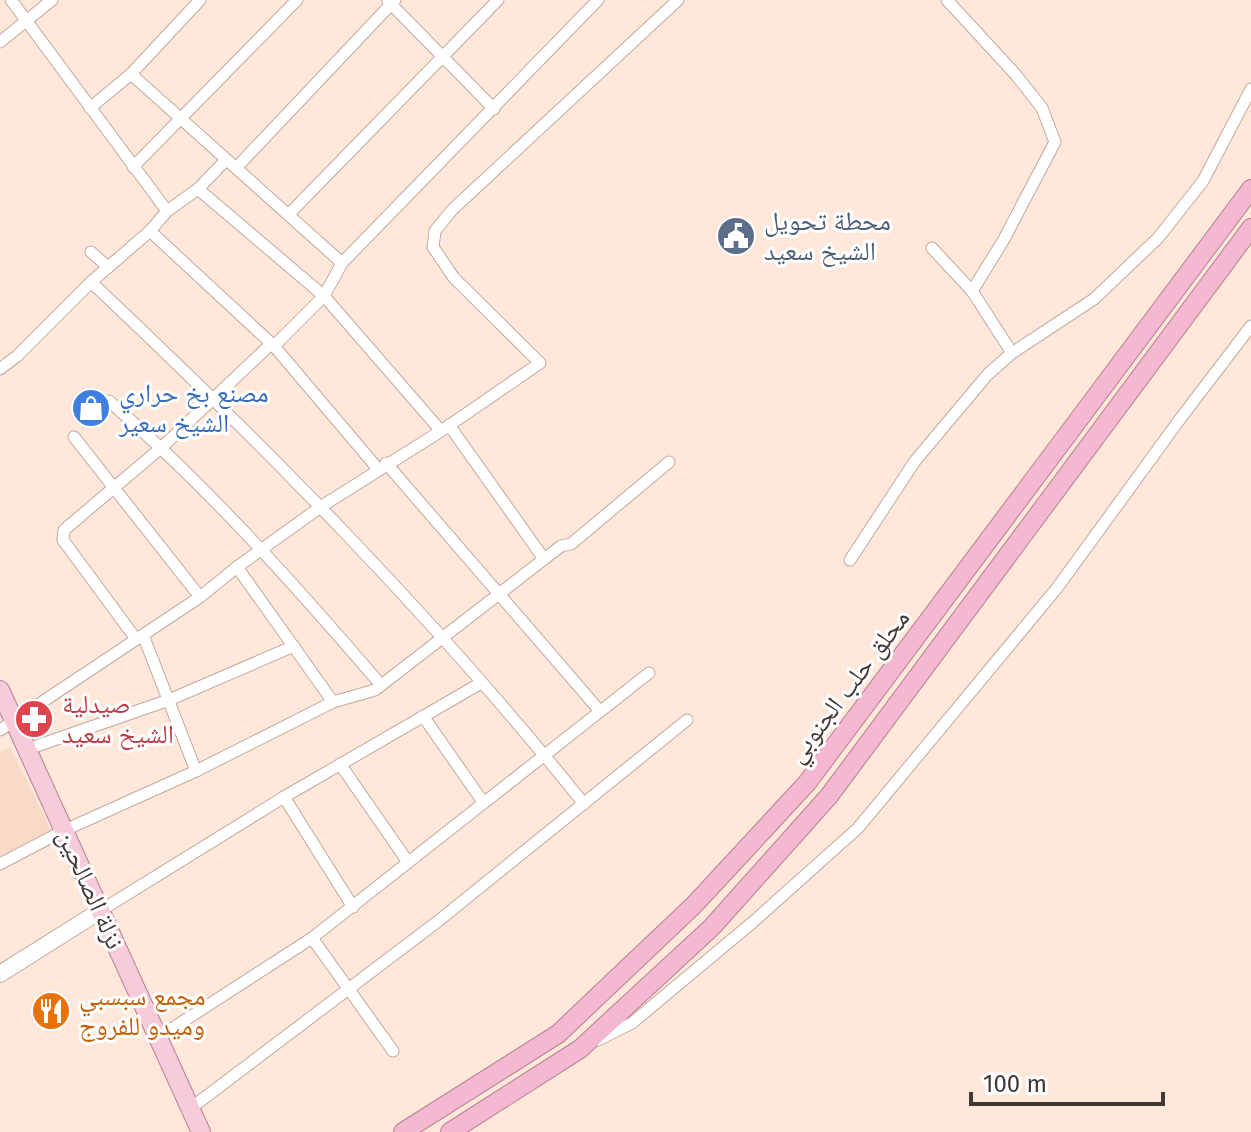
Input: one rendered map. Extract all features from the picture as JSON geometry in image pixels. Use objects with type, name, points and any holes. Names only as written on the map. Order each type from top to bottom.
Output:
[{"type":"highway","name":"محلق حلب الجنوبي","points":[[403,1132],[558,1034],[694,905],[807,783],[1251,189]]},
{"type":"highway","name":"محلق حلب الجنوبي","points":[[450,1132],[580,1049],[712,927],[829,796],[1251,228]]},
{"type":"main road","name":"نزلة الصالحين","points":[[0,690],[6,726],[25,750],[65,830],[201,1132]]},
{"type":"main road","points":[[0,974],[100,911]]},
{"type":"street","points":[[11,0],[167,211]]},
{"type":"street","points":[[0,42],[52,0]]},
{"type":"street","points":[[90,108],[131,74],[200,0]]},
{"type":"street","points":[[133,167],[297,0]]},
{"type":"street","points":[[289,214],[498,0]]},
{"type":"street","points":[[196,771],[169,700],[140,637],[62,535],[64,530],[162,447],[324,296],[342,263],[598,0]]},
{"type":"street","points":[[6,726],[200,597],[322,506],[540,363],[454,278],[433,247],[435,231],[452,210],[678,0]]},
{"type":"street","points":[[947,0],[1042,108],[1055,142],[1003,241],[972,291]]},
{"type":"street","points":[[236,168],[391,1],[494,109]]},
{"type":"street","points":[[131,74],[342,263]]},
{"type":"street","points":[[850,560],[915,461],[958,406],[988,374],[1012,353],[1094,299],[1158,238],[1203,181],[1251,89]]},
{"type":"street","points":[[0,369],[91,282],[150,231],[167,211],[198,189],[225,161]]},
{"type":"street","points":[[198,189],[324,296],[445,428],[544,559]]},
{"type":"street","points":[[150,231],[273,345],[498,593],[599,710]]},
{"type":"street","points":[[932,248],[972,291],[1012,353]]},
{"type":"street","points":[[91,252],[108,267]]},
{"type":"street","points":[[91,282],[215,398],[322,506],[481,683],[584,804]]},
{"type":"street","points":[[580,1049],[632,1023],[753,922],[858,828],[1057,588],[1251,326]]},
{"type":"street","points":[[109,401],[162,447],[263,549],[381,685]]},
{"type":"street","points":[[74,437],[200,597]]},
{"type":"street","points":[[0,864],[333,702],[375,690],[561,546],[571,544],[669,462]]},
{"type":"street","points":[[237,567],[333,702]]},
{"type":"street","points":[[25,750],[169,700],[294,646]]},
{"type":"street","points":[[159,1037],[312,938],[649,673]]},
{"type":"street","points":[[100,911],[284,797],[481,683]]},
{"type":"street","points":[[423,716],[483,802]]},
{"type":"street","points":[[191,1108],[437,922],[687,720]]},
{"type":"street","points":[[340,764],[408,862]]},
{"type":"street","points":[[284,797],[353,907]]},
{"type":"street","points":[[312,938],[393,1051]]},
{"type":"shaded area","points":[[10,747],[51,830],[0,857],[0,753]]},
{"type":"place","name":"محطة تحويل الشيخ سعيد","points":[[736,236]]},
{"type":"place","name":"مصنع بخ حراري الشيخ سعير","points":[[91,408]]},
{"type":"place","name":"صيدلية الشيخ سعيد","points":[[34,719]]},
{"type":"place","name":"مجمع سبسبي وميدو للفروج","points":[[51,1011]]}]
